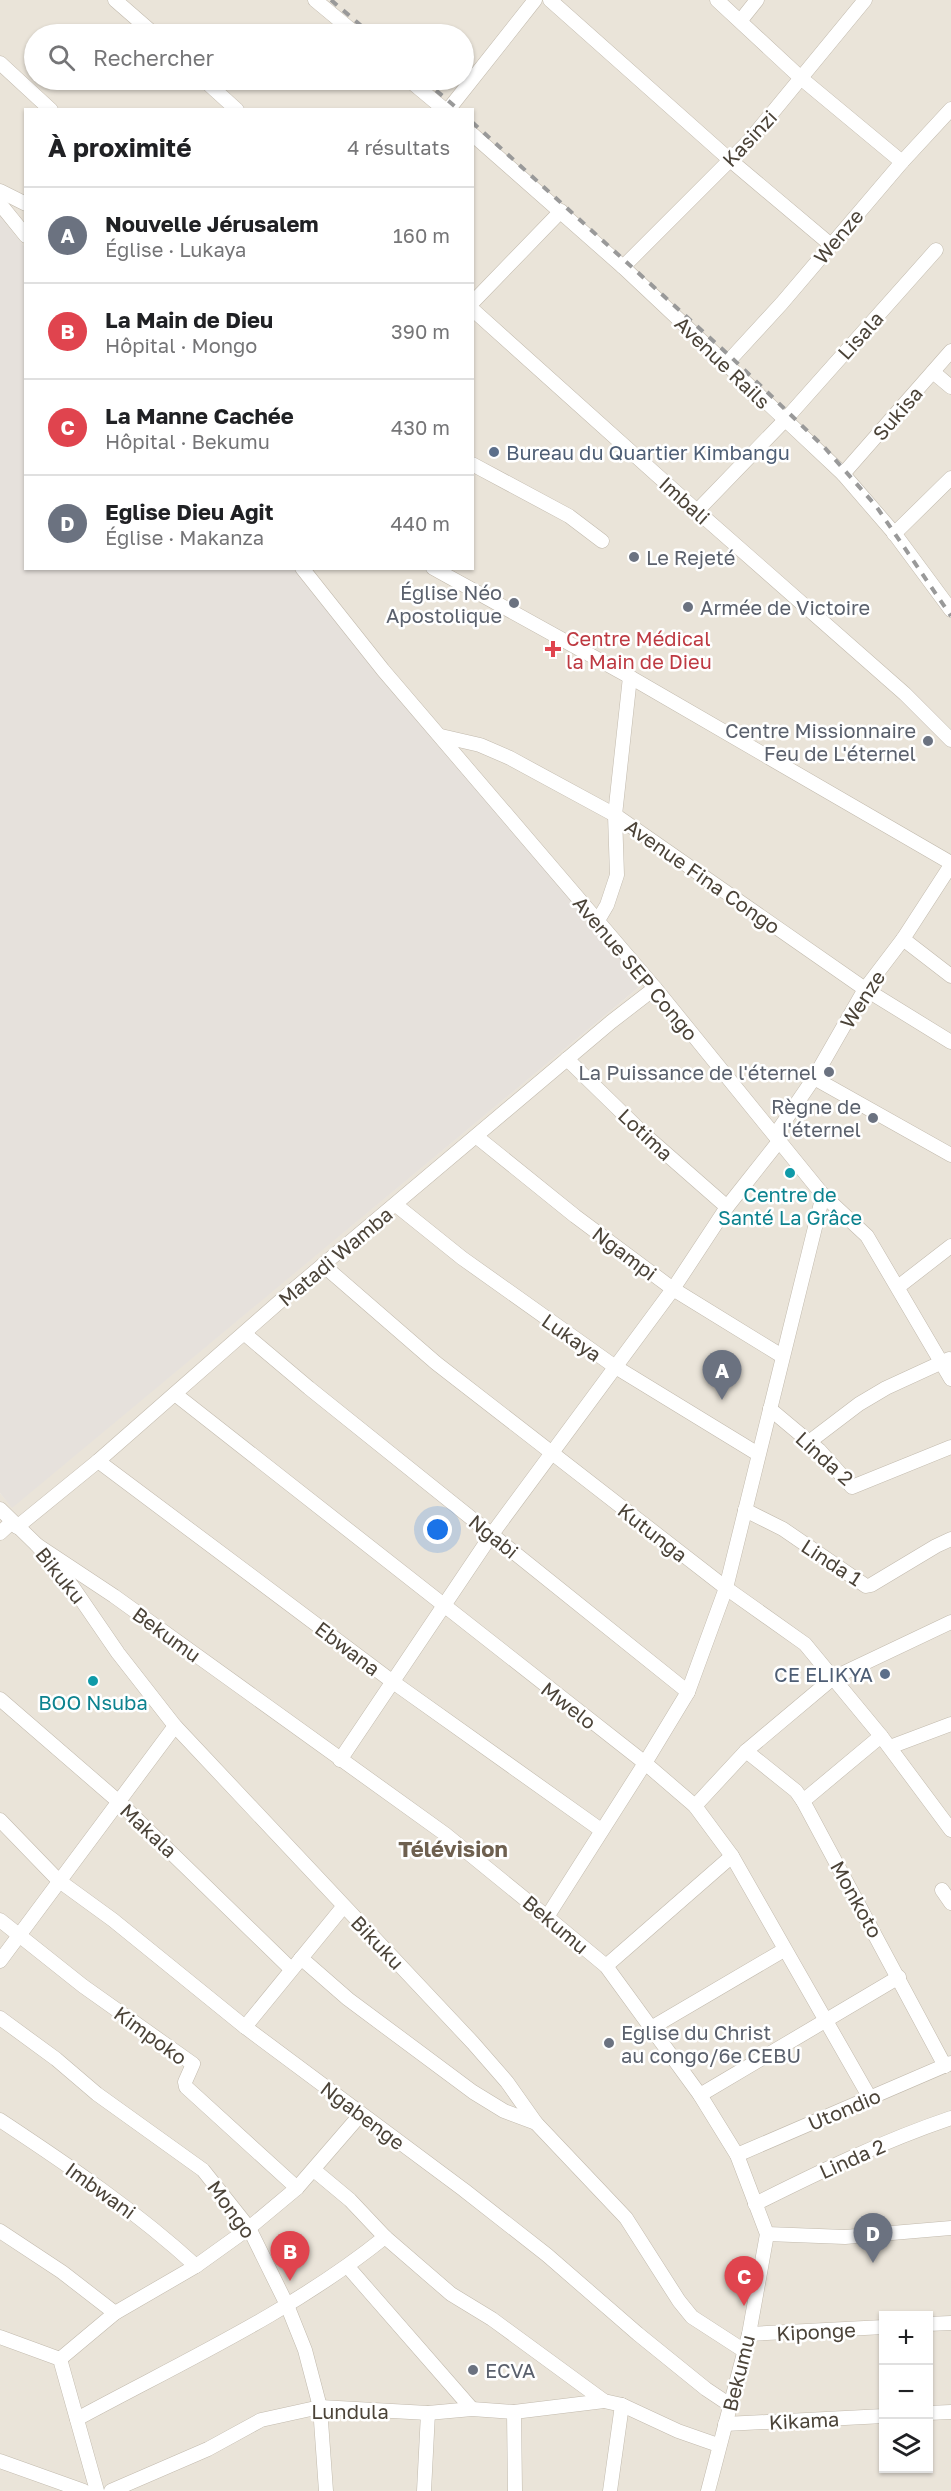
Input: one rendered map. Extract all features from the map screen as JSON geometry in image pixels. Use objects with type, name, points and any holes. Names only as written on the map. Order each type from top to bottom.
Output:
[{"type":"street","points":[[115,0],[143,24]]},
{"type":"street","points":[[315,0],[344,24]]},
{"type":"street","points":[[550,0],[729,160],[831,245]]},
{"type":"street","points":[[717,0],[802,79],[902,162]]},
{"type":"street","points":[[741,20],[757,0]]},
{"type":"street","name":"Kasinzi","points":[[622,267],[729,160],[802,79],[866,0]]},
{"type":"street","points":[[474,74],[531,2]]},
{"type":"street","points":[[0,63],[24,85]]},
{"type":"street","points":[[29,90],[49,108]]},
{"type":"street","points":[[215,90],[235,108]]},
{"type":"street","points":[[421,90],[444,108]]},
{"type":"street","points":[[448,108],[462,90]]},
{"type":"street","name":"Wenze","points":[[726,364],[951,109]]},
{"type":"street","name":"Avenue Rails","points":[[474,136],[561,211],[843,474],[894,534],[951,610]]},
{"type":"street","points":[[0,191],[24,203]]},
{"type":"street","points":[[0,204],[24,234]]},
{"type":"street","points":[[474,301],[561,211]]},
{"type":"street","name":"Lisala","points":[[697,511],[784,421],[936,250]]},
{"type":"street","name":"Imbali","points":[[474,311],[905,694],[951,740]]},
{"type":"street","name":"Sukisa","points":[[843,474],[951,351]]},
{"type":"street","points":[[933,372],[951,387]]},
{"type":"street","points":[[474,465],[569,516],[602,541]]},
{"type":"street","points":[[894,534],[951,478]]},
{"type":"street","name":"Avenue SEP Congo","points":[[305,570],[383,670],[655,988],[823,1195],[867,1236],[947,1361],[951,1379]]},
{"type":"street","points":[[437,570],[630,677],[951,864]]},
{"type":"street","points":[[597,922],[607,904],[617,874],[615,815],[630,677]]},
{"type":"street","name":"Avenue Fina Congo","points":[[441,736],[480,746],[510,758],[615,815],[865,989],[951,1042]]},
{"type":"street","name":"Wenze","points":[[340,1760],[492,1534],[550,1452],[673,1289],[727,1207],[778,1138],[865,989],[903,939],[951,864]]},
{"type":"street","points":[[903,939],[951,976]]},
{"type":"street","name":"Matadi Wamba","points":[[0,1533],[14,1525],[98,1461],[323,1265],[567,1059],[655,988]]},
{"type":"street","name":"Lotima","points":[[567,1059],[646,1136],[727,1207]]},
{"type":"street","points":[[814,1078],[951,1155]]},
{"type":"street","name":"Ngampi","points":[[477,1137],[575,1216],[673,1289],[782,1356]]},
{"type":"street","points":[[548,1917],[688,1692],[726,1588],[823,1195]]},
{"type":"street","name":"Lukaya","points":[[396,1204],[462,1258],[614,1366],[758,1454]]},
{"type":"street","points":[[898,1287],[951,1246]]},
{"type":"street","name":"Kutunga","points":[[323,1265],[436,1363],[726,1588],[805,1644],[890,1747],[951,1830]]},
{"type":"street","name":"Ngabi","points":[[245,1334],[688,1692]]},
{"type":"street","points":[[809,1442],[859,1404],[886,1388],[947,1361]]},
{"type":"street","name":"Mwelo","points":[[175,1394],[645,1764],[695,1806],[732,1856],[870,2098]]},
{"type":"street","name":"Linda 2","points":[[770,1409],[819,1450],[852,1488],[951,1447]]},
{"type":"street","name":"Ebwana","points":[[98,1461],[393,1682],[601,1830]]},
{"type":"street","name":"Bikuku","points":[[0,1509],[37,1545],[72,1586],[118,1653],[175,1726],[473,2043],[507,2082],[536,2123],[626,2218],[679,2301],[692,2317],[743,2350]]},
{"type":"street","name":"Linda 1","points":[[745,1509],[783,1528],[866,1586],[951,1539]]},
{"type":"street","name":"Bekumu","points":[[37,1545],[114,1596],[445,1834],[548,1917],[606,1966],[700,2096],[737,2155],[767,2234],[749,2334],[718,2445],[708,2491]]},
{"type":"street","points":[[695,1806],[746,1751],[833,1678],[951,1622]]},
{"type":"street","name":"Makala","points":[[0,1699],[119,1802],[291,1969]]},
{"type":"street","points":[[890,1747],[951,1724]]},
{"type":"street","points":[[0,1960],[175,1726]]},
{"type":"street","points":[[803,1801],[881,1736]]},
{"type":"street","name":"Monkoto","points":[[746,1751],[796,1791],[803,1801],[948,2064]]},
{"type":"street","name":"Ngabenge","points":[[0,1820],[58,1880],[113,1920],[245,2026],[464,2190],[547,2255],[646,2341],[706,2389],[730,2405]]},
{"type":"street","points":[[606,1966],[732,1856]]},
{"type":"street","points":[[942,1890],[951,1903]]},
{"type":"street","points":[[245,2026],[343,1906]]},
{"type":"street","name":"Kimpoko","points":[[0,1920],[83,1986],[193,2064],[184,2085],[297,2188]]},
{"type":"street","points":[[651,2028],[784,1950]]},
{"type":"street","points":[[301,1958],[348,1999],[473,2092],[504,2111],[536,2123]]},
{"type":"street","points":[[700,2096],[899,1977]]},
{"type":"street","name":"Mongo","points":[[0,2018],[56,2059],[97,2094],[203,2170],[249,2228],[287,2305],[303,2344],[320,2407],[326,2491]]},
{"type":"street","name":"Utondio","points":[[737,2155],[948,2064]]},
{"type":"street","points":[[60,2359],[115,2313],[196,2266],[249,2228],[297,2188],[361,2114]]},
{"type":"street","name":"Linda 2","points":[[755,2204],[828,2167],[951,2118]]},
{"type":"street","name":"Imbwani","points":[[0,2120],[81,2174],[168,2240],[196,2266]]},
{"type":"street","points":[[314,2170],[350,2200],[385,2237],[451,2294],[492,2319],[604,2401],[622,2405],[678,2431],[718,2445]]},
{"type":"street","points":[[767,2234],[845,2237],[951,2228]]},
{"type":"street","points":[[0,2231],[62,2272],[115,2313]]},
{"type":"street","points":[[77,2419],[287,2305],[348,2267],[385,2237]]},
{"type":"street","points":[[348,2267],[472,2409]]},
{"type":"street","points":[[933,2324],[951,2323]]},
{"type":"street","name":"Kiponge","points":[[749,2334],[879,2327]]},
{"type":"street","points":[[0,2337],[60,2359]]},
{"type":"street","points":[[60,2359],[97,2491]]},
{"type":"street","name":"Lundula","points":[[111,2491],[208,2449],[261,2420],[320,2407],[428,2413],[472,2409],[514,2412],[604,2401]]},
{"type":"street","points":[[610,2491],[622,2405]]},
{"type":"street","points":[[514,2412],[515,2491]]},
{"type":"street","points":[[933,2413],[951,2412]]},
{"type":"street","points":[[424,2491],[428,2413]]},
{"type":"street","name":"Kikama","points":[[725,2424],[879,2416]]},
{"type":"street","points":[[0,2461],[84,2491]]},
{"type":"shaded area","points":[[0,0],[951,0],[951,2491],[0,2491],[0,1493],[12,1507],[644,983],[297,570],[474,570],[474,108],[24,108],[24,246],[0,216]]},
{"type":"shaded area","points":[[0,216],[24,246],[24,570],[297,570],[644,983],[12,1508],[0,1493]]},
{"type":"railway","points":[[331,0],[359,24]]},
{"type":"railway","points":[[436,90],[457,108]]},
{"type":"railway","points":[[474,124],[731,357],[825,448],[876,506],[951,616]]},
{"type":"place","name":"Bureau du Quartier Kimbangu","points":[[494,452]]},
{"type":"place","name":"Le Rejeté","points":[[634,557]]},
{"type":"place","name":"Église Néo Apostolique","points":[[514,603]]},
{"type":"place","name":"Armée de Victoire","points":[[688,607]]},
{"type":"place","name":"Centre Médical la Main de Dieu","points":[[553,649]]},
{"type":"place","name":"Centre Missionnaire Feu de L'éternel","points":[[928,741]]},
{"type":"place","name":"La Puissance de l'éternel","points":[[829,1072]]},
{"type":"place","name":"Règne de l'éternel","points":[[873,1118]]},
{"type":"place","name":"Centre de Santé La Grâce","points":[[790,1173]]},
{"type":"place","name":"Nouvelle Jérusalem","points":[[722,1400]]},
{"type":"place","name":"CE ELIKYA","points":[[885,1674]]},
{"type":"place","name":"BOO Nsuba","points":[[93,1681]]},
{"type":"place","name":"Eglise du Christ au congo/6e CEBU","points":[[609,2043]]},
{"type":"place","name":"Eglise Dieu Agit","points":[[873,2263]]},
{"type":"place","name":"La Main de Dieu","points":[[290,2281]]},
{"type":"place","name":"La Manne Cachée","points":[[744,2306]]},
{"type":"place","name":"ECVA","points":[[473,2370]]},
{"type":"district","name":"Télévision","points":[[453,1848]]}]
